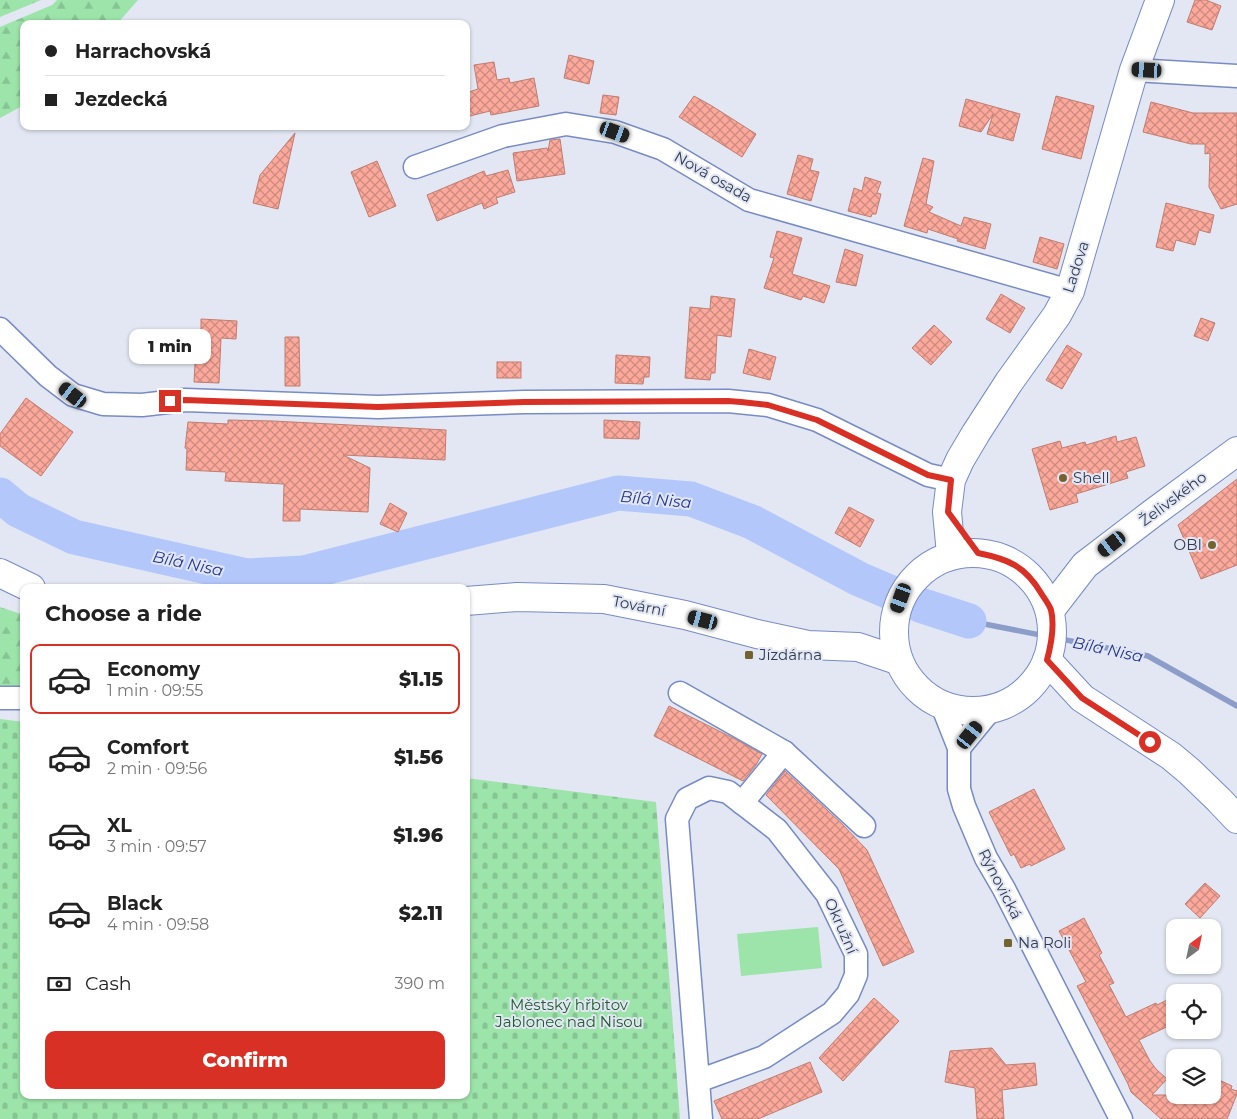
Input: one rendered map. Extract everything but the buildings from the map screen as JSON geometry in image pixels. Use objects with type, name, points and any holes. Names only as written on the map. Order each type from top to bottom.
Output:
[{"type":"street","name":"Ladova","points":[[951,554],[948,512],[951,480],[976,433],[1009,382],[1057,315],[1070,291],[1134,70],[1160,0]]},
{"type":"street","points":[[1134,70],[1237,76]]},
{"type":"street","name":"Nová osada","points":[[415,167],[503,136],[566,124],[615,132],[663,149],[749,200],[1070,291]]},
{"type":"street","points":[[0,329],[48,376],[73,395],[103,404],[142,405],[185,400],[378,407],[524,402],[728,401],[768,405],[817,420],[928,475],[951,480]]},
{"type":"street","name":"Želivského","points":[[1051,614],[1085,566],[1152,513],[1237,451]]},
{"type":"street","points":[[948,512],[978,553]]},
{"type":"street","points":[[978,553],[999,557],[1019,567],[1033,580],[1051,614],[1052,640],[1047,660],[1032,686],[1006,704],[976,711],[942,705],[925,695],[912,682],[897,660],[895,622],[901,598],[910,584],[923,570],[951,554],[978,553]]},
{"type":"street","name":"Želivského","points":[[1033,580],[1085,566]]},
{"type":"street","points":[[0,573],[23,584]]},
{"type":"street","name":"Tovární","points":[[470,602],[517,597],[604,599],[685,615],[808,645],[858,648],[897,660]]},
{"type":"street","points":[[858,648],[895,622]]},
{"type":"street","points":[[1047,660],[1082,698],[1171,756],[1189,771],[1237,819]]},
{"type":"street","points":[[1032,686],[1082,698]]},
{"type":"street","points":[[680,693],[784,752],[864,826]]},
{"type":"street","points":[[0,698],[20,698]]},
{"type":"street","name":"Rýnovická","points":[[942,705],[959,748],[960,789],[964,806],[986,858],[1004,889],[1121,1119]]},
{"type":"street","points":[[959,748],[991,709]]},
{"type":"street","points":[[742,804],[784,752]]},
{"type":"street","name":"Okružní","points":[[698,1081],[764,1057],[832,1013],[848,994],[856,975],[856,954],[828,894],[777,830],[728,792],[708,788],[687,799],[676,819],[701,1119]]},
{"type":"green space","points":[[0,0],[41,0],[0,17]]},
{"type":"green space","points":[[57,0],[138,0],[120,20],[20,20],[20,107],[0,118],[0,27],[52,5]]},
{"type":"green space","points":[[0,607],[20,614],[20,686],[0,686]]},
{"type":"green space","name":"Městský hřbitov Jablonec nad Nisou","points":[[0,719],[20,722],[20,1099],[470,1099],[470,779],[656,802],[680,1119],[0,1119]]},
{"type":"green space","points":[[818,927],[822,968],[741,976],[737,934]]},
{"type":"waterway","name":"Bílá Nisa","points":[[0,495],[18,510],[74,537],[247,576],[304,573],[618,493],[691,499],[752,522],[859,579],[920,605],[969,621]]},
{"type":"waterway","name":"Bílá Nisa","points":[[969,621],[1148,656],[1237,706]]},
{"type":"place","name":"Shell","points":[[1063,478]]},
{"type":"place","name":"OBI","points":[[1212,545]]},
{"type":"place","name":"Jízdárna","points":[[749,655]]},
{"type":"place","name":"Na Roli","points":[[1008,943]]},
{"type":"route","points":[[170,401],[378,407],[524,402],[728,401],[768,405],[817,420],[928,475],[951,480],[948,512],[978,553],[999,557],[1019,567],[1033,580],[1051,609],[1052,640],[1047,660],[1082,698],[1150,742]]}]
